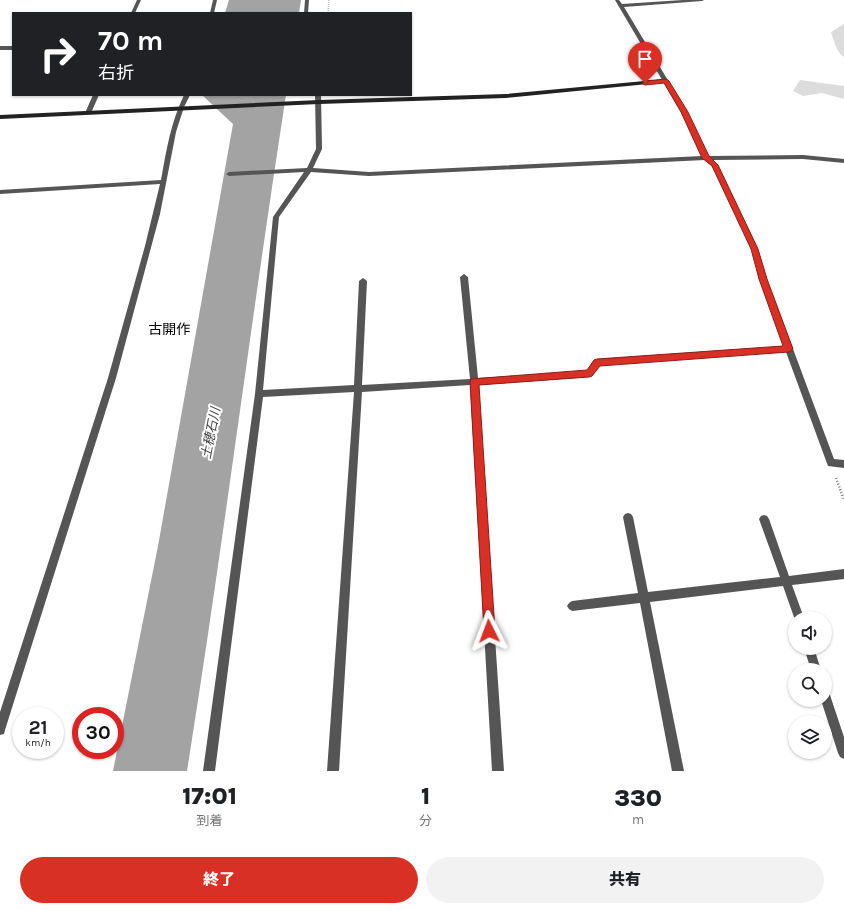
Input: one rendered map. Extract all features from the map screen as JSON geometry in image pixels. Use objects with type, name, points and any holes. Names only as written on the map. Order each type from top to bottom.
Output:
[{"type":"street","points":[[133,12],[139,0]]},
{"type":"street","points":[[212,12],[216,0]]},
{"type":"street","points":[[306,12],[307,0]]},
{"type":"street","points":[[617,0],[684,112],[706,158],[715,165],[754,249],[763,279],[831,463],[844,464]]},
{"type":"street","points":[[621,6],[702,0]]},
{"type":"street","points":[[0,48],[12,48]]},
{"type":"street","points":[[0,117],[204,108],[287,103],[319,98],[506,96],[666,81]]},
{"type":"street","points":[[88,113],[96,96]]},
{"type":"street","points":[[0,730],[109,390],[155,224],[168,155],[179,109],[186,96]]},
{"type":"street","points":[[209,771],[259,394],[276,217],[309,170],[319,149],[319,98]]},
{"type":"street","points":[[229,174],[309,170],[369,174],[706,158],[803,157],[844,161]]},
{"type":"street","points":[[0,192],[164,182]]},
{"type":"street","points":[[464,277],[474,382],[498,771]]},
{"type":"street","points":[[333,771],[358,388],[363,281]]},
{"type":"street","points":[[259,394],[589,374],[597,362],[789,349]]},
{"type":"street","points":[[628,517],[678,771]]},
{"type":"street","points":[[764,519],[797,611]]},
{"type":"street","points":[[572,606],[844,574]]},
{"type":"street","points":[[829,707],[844,753]]},
{"type":"path","points":[[328,12],[329,0]]},
{"type":"path","points":[[831,463],[844,500]]},
{"type":"shaded area","points":[[844,24],[844,57],[837,49],[831,32]]},
{"type":"shaded area","points":[[800,80],[844,86],[844,99],[822,93],[803,96],[793,91]]},
{"type":"water","points":[[229,0],[301,0],[299,12],[225,12]]},
{"type":"water","name":"土穂石川","points":[[203,96],[286,96],[213,602],[187,771],[113,771],[115,759],[124,759],[124,716],[158,546],[233,124]]},
{"type":"district","name":"古開作","points":[[169,329]]},
{"type":"route","points":[[489,631],[474,382],[589,374],[597,362],[789,349],[763,279],[754,249],[715,165],[706,158],[684,112],[666,81],[645,83]]}]
